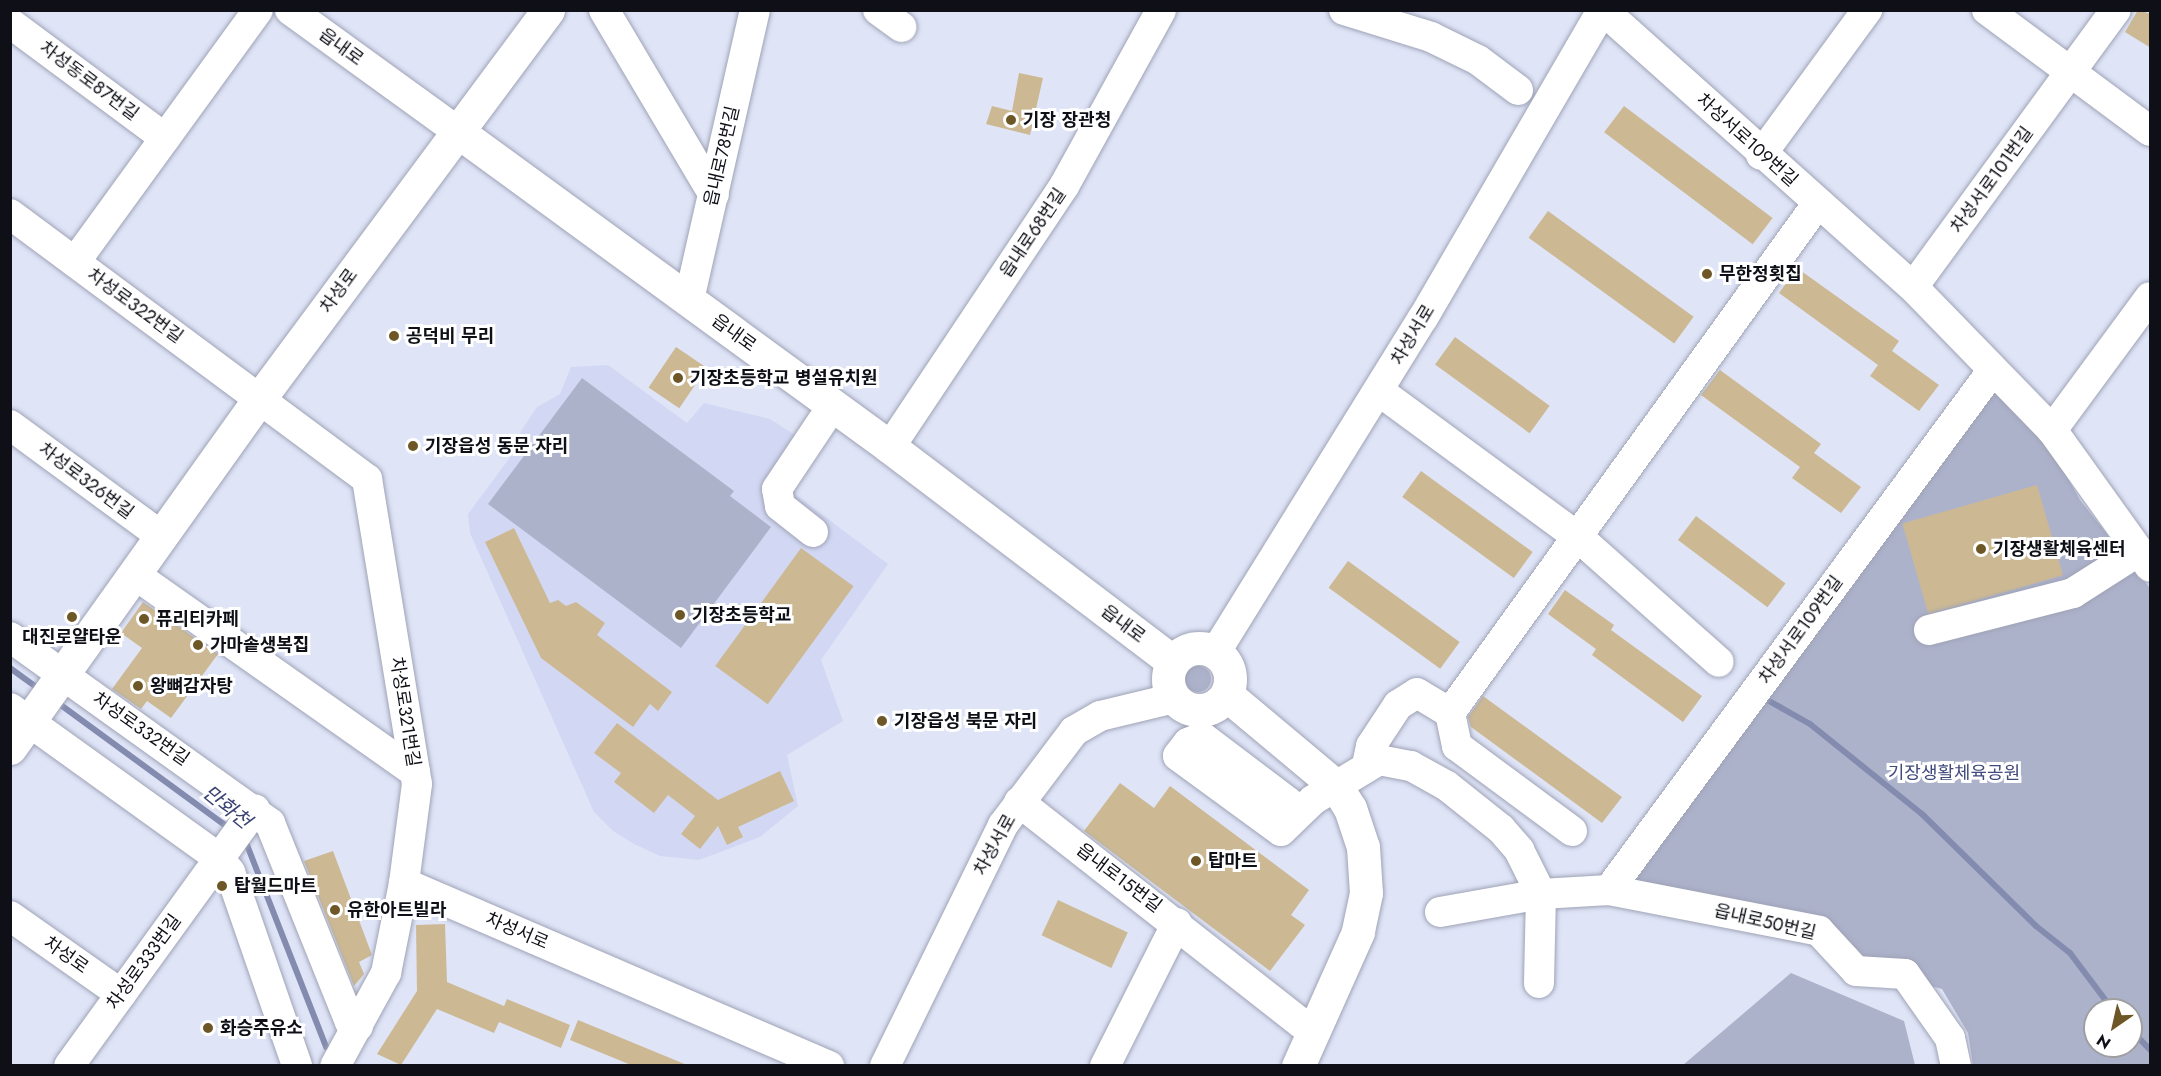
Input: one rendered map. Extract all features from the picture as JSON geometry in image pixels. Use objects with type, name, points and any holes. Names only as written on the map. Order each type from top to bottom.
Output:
[{"type":"main road","name":"차성로","points":[[24,715],[60,679],[260,398],[548,10]]},
{"type":"main road","name":"읍내로","points":[[457,132],[890,447],[1173,662]]},
{"type":"main road","points":[[1195,648],[1215,653],[1229,671],[1227,695],[1218,705],[1207,710],[1186,708],[1175,698],[1169,686],[1173,662],[1182,652],[1195,648]]},
{"type":"main road","points":[[1227,695],[1336,786],[1358,827],[1366,893],[1358,932],[1299,1065]]},
{"type":"main road","points":[[10,748],[24,715]]},
{"type":"street","points":[[75,262],[258,10]]},
{"type":"street","name":"읍내로","points":[[290,10],[457,132]]},
{"type":"street","points":[[604,10],[714,195]]},
{"type":"street","name":"읍내로78번길","points":[[689,300],[755,10]]},
{"type":"street","name":"읍내로68번길","points":[[890,447],[1064,186],[1161,10]]},
{"type":"street","points":[[1344,10],[1431,37],[1478,60],[1518,90]]},
{"type":"street","name":"차성서로109번길","points":[[1603,10],[1761,155],[1818,202],[1913,287],[1992,371],[2052,430],[2145,559]]},
{"type":"street","name":"차성서로","points":[[1215,653],[1379,391],[1603,10]]},
{"type":"street","points":[[1761,155],[1868,10]]},
{"type":"street","points":[[1987,10],[2151,131]]},
{"type":"street","name":"차성서로101번길","points":[[1913,287],[2116,10]]},
{"type":"street","name":"차성동로87번길","points":[[14,21],[165,138]]},
{"type":"street","points":[[1572,831],[1456,746],[1450,713],[1818,202]]},
{"type":"street","name":"차성로322번길","points":[[10,214],[260,398]]},
{"type":"street","points":[[2052,430],[2146,313]]},
{"type":"street","name":"차성서로109번길","points":[[1610,890],[1992,371]]},
{"type":"street","points":[[1379,391],[1578,537],[1719,662]]},
{"type":"street","name":"차성로321번길","points":[[260,398],[367,479],[415,772],[416,799],[404,883],[386,973],[335,1065]]},
{"type":"street","points":[[813,532],[780,506],[777,489],[833,405]]},
{"type":"street","name":"차성로326번길","points":[[10,425],[161,537]]},
{"type":"street","points":[[1929,630],[2073,593],[2145,559]]},
{"type":"street","points":[[134,574],[415,772]]},
{"type":"street","name":"차성로332번길","points":[[10,637],[60,679],[250,815],[270,823],[350,1022],[358,1026]]},
{"type":"street","points":[[1367,765],[1371,746],[1398,705],[1417,693],[1450,713]]},
{"type":"street","name":"차성서로","points":[[885,1065],[991,848],[1019,802],[1084,723],[1175,698]]},
{"type":"street","points":[[24,715],[223,852],[297,1065]]},
{"type":"street","points":[[1300,811],[1367,765],[1394,760],[1411,766],[1483,812],[1519,850],[1541,894],[1539,983]]},
{"type":"street","name":"읍내로15번길","points":[[1019,802],[1177,923],[1105,1065]]},
{"type":"street","name":"차성로333번길","points":[[69,1065],[250,815]]},
{"type":"street","name":"차성서로","points":[[404,883],[829,1065]]},
{"type":"street","name":"읍내로50번길","points":[[1440,912],[1541,894],[1610,890],[1819,931],[1856,971],[1905,974],[1950,1038],[1956,1065]]},
{"type":"street","name":"차성로","points":[[10,916],[121,994]]},
{"type":"street","points":[[1177,923],[1314,1033]]},
{"type":"shaded area","name":"기장초등학교","points":[[608,365],[687,423],[704,403],[770,419],[812,446],[791,486],[796,495],[888,564],[821,660],[843,721],[787,755],[798,806],[760,837],[699,860],[660,856],[613,831],[594,812],[470,533],[468,514],[514,452],[521,431],[537,407],[560,394],[571,367]]},
{"type":"green space","points":[[582,378],[734,491],[730,496],[771,527],[681,648],[488,504]]},
{"type":"green space","name":"기장생활체육공원","points":[[1997,387],[2047,441],[2080,500],[2150,588],[2150,1065],[1973,1065],[1968,1033],[1942,989],[1873,971],[1833,929],[1628,880]]},
{"type":"green space","points":[[1198,666],[1207,670],[1211,679],[1207,688],[1198,692],[1189,688],[1185,679],[1189,670]]},
{"type":"green space","points":[[1791,973],[1904,1021],[1915,1065],[1683,1065]]},
{"type":"building","points":[[2138,10],[2151,14],[2151,48],[2125,32]]},
{"type":"building","points":[[1019,73],[1043,78],[1030,135],[986,124],[992,106],[1012,111]]},
{"type":"building","points":[[1624,106],[1773,218],[1753,244],[1604,132]]},
{"type":"building","points":[[1548,211],[1694,317],[1674,343],[1529,238]]},
{"type":"building","points":[[1797,268],[1899,341],[1892,351],[1939,385],[1919,411],[1870,376],[1878,365],[1779,293]]},
{"type":"building","points":[[1455,337],[1550,406],[1530,433],[1435,365]]},
{"type":"building","name":"기장초등학교 병설유치원","points":[[676,347],[707,368],[679,408],[649,388]]},
{"type":"building","points":[[1720,370],[1821,444],[1814,453],[1861,487],[1841,513],[1792,478],[1800,467],[1701,395]]},
{"type":"building","points":[[1421,471],[1533,552],[1514,578],[1402,497]]},
{"type":"building","name":"기장생활체육센터","points":[[2037,485],[2063,575],[1928,614],[1902,524]]},
{"type":"building","points":[[1696,516],[1785,583],[1767,607],[1678,540]]},
{"type":"building","points":[[514,528],[550,603],[558,600],[566,606],[576,602],[605,623],[597,635],[672,692],[658,711],[650,704],[633,727],[541,658],[485,542]]},
{"type":"building","name":"기장초등학교","points":[[801,548],[854,586],[768,704],[715,666]]},
{"type":"building","points":[[1348,561],[1460,642],[1440,669],[1329,588]]},
{"type":"building","points":[[1565,590],[1614,625],[1611,630],[1702,696],[1683,722],[1592,655],[1596,649],[1548,614]]},
{"type":"building","points":[[143,602],[218,654],[171,718],[147,701],[141,709],[112,689],[142,648],[121,633]]},
{"type":"building","points":[[1483,696],[1622,797],[1602,823],[1471,727],[1468,717]]},
{"type":"building","points":[[617,723],[718,800],[780,771],[794,801],[738,827],[743,837],[727,845],[718,826],[700,849],[681,834],[695,816],[668,795],[654,813],[614,782],[621,773],[594,753]]},
{"type":"building","name":"탑마트","points":[[1120,783],[1154,808],[1170,786],[1309,890],[1291,915],[1305,925],[1270,971],[1084,831]]},
{"type":"building","name":"유한아트빌라","points":[[333,851],[372,955],[359,962],[364,974],[354,986],[304,861]]},
{"type":"building","points":[[1058,900],[1128,933],[1111,968],[1042,935]]},
{"type":"building","points":[[445,924],[447,982],[504,1006],[507,999],[570,1025],[561,1048],[499,1022],[494,1033],[437,1009],[401,1065],[377,1054],[417,991],[416,925]]},
{"type":"building","points":[[578,1020],[687,1065],[631,1065],[570,1040]]},
{"type":"waterway","name":"만화천","points":[[10,668],[39,689]]},
{"type":"waterway","points":[[1762,697],[1810,724],[1922,814],[2036,926],[2070,953],[2104,998]]},
{"type":"waterway","name":"만화천","points":[[54,700],[230,829]]},
{"type":"waterway","name":"만화천","points":[[242,840],[247,845],[326,1047]]},
{"type":"waterway","points":[[2143,1043],[2150,1050]]},
{"type":"place","name":"기장 장관청","points":[[1011,120]]},
{"type":"place","name":"무한정횟집","points":[[1707,274]]},
{"type":"place","name":"공덕비 무리","points":[[394,336]]},
{"type":"place","name":"기장초등학교 병설유치원","points":[[678,378]]},
{"type":"place","name":"기장읍성 동문 자리","points":[[413,446]]},
{"type":"place","name":"기장생활체육센터","points":[[1981,549]]},
{"type":"place","name":"기장초등학교","points":[[680,615]]},
{"type":"place","name":"대진로얄타운","points":[[72,617]]},
{"type":"place","name":"퓨리티카페","points":[[144,619]]},
{"type":"place","name":"가마솥생복집","points":[[198,645]]},
{"type":"place","name":"왕뼈감자탕","points":[[138,686]]},
{"type":"place","name":"기장읍성 북문 자리","points":[[882,721]]},
{"type":"place","name":"탑마트","points":[[1196,861]]},
{"type":"place","name":"탑월드마트","points":[[222,886]]},
{"type":"place","name":"유한아트빌라","points":[[335,910]]},
{"type":"place","name":"화승주유소","points":[[208,1028]]}]
